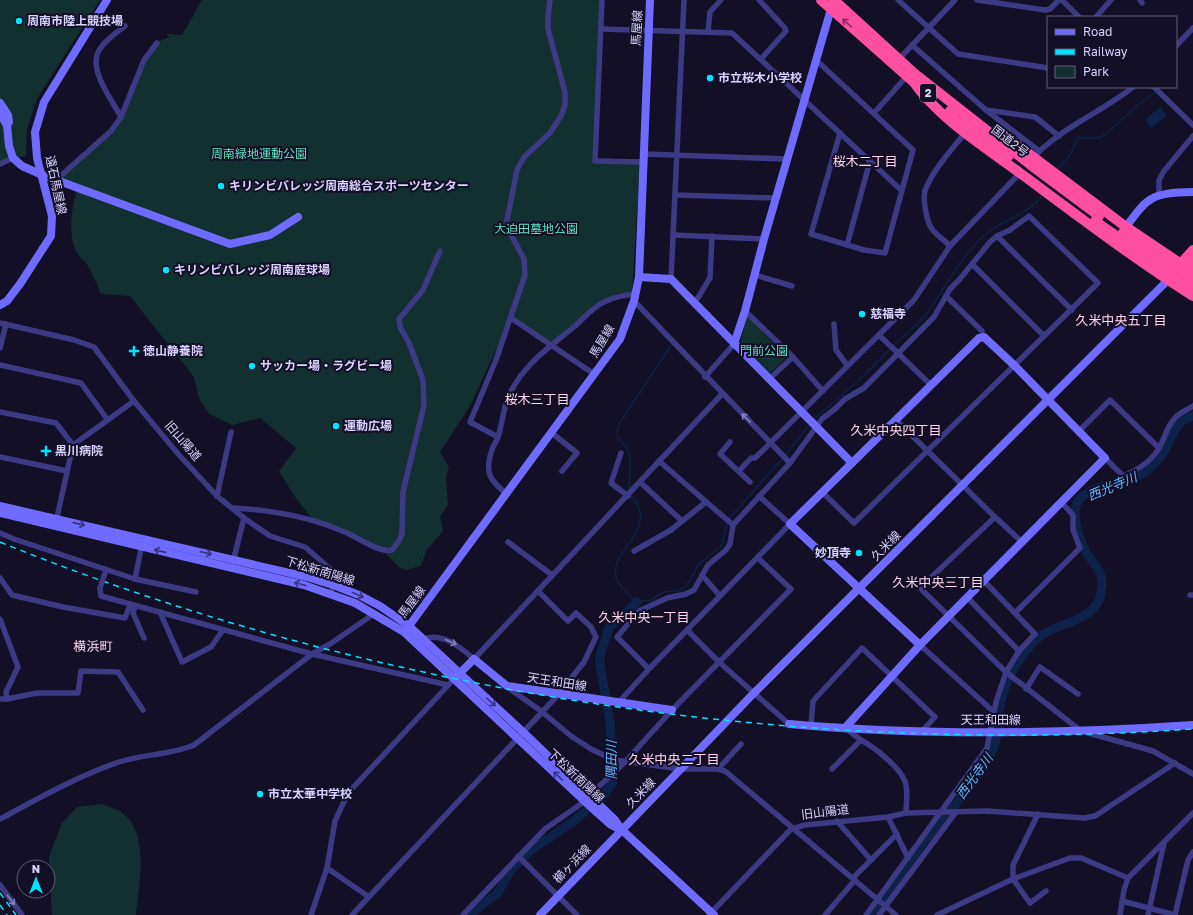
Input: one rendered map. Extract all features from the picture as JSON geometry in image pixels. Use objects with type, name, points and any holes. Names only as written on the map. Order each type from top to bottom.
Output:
[{"type":"highway","name":"国道2号","points":[[822,0],[832,4],[898,60],[912,77]]},
{"type":"highway","name":"国道2号","points":[[832,4],[912,77],[1097,219],[1193,289]]},
{"type":"highway","name":"2","points":[[912,77],[920,92],[965,133],[1020,173],[1050,183],[1126,227],[1188,266]]},
{"type":"highway","name":"2","points":[[912,77],[975,113],[1036,155],[1050,183],[1115,243],[1193,296]]},
{"type":"highway","name":"国道2号","points":[[1097,219],[1193,280]]},
{"type":"highway","points":[[1168,280],[1188,266],[1193,250]]},
{"type":"street","name":"遠石馬屋線","points":[[0,305],[7,301],[20,284],[51,236],[52,216],[36,158],[35,132],[44,102],[107,0]]},
{"type":"street","points":[[498,437],[470,422],[511,318],[523,284],[526,270],[522,254],[506,224],[517,170],[524,157],[550,133],[561,116],[565,105],[565,92],[548,29],[550,0]]},
{"type":"street","points":[[602,0],[595,162],[677,156],[787,159]]},
{"type":"street","name":"馬屋線","points":[[406,629],[620,339],[635,297],[639,277],[650,0]]},
{"type":"street","points":[[671,279],[684,0]]},
{"type":"street","points":[[708,32],[710,12],[720,0]]},
{"type":"street","points":[[898,0],[958,54],[1047,68]]},
{"type":"street","points":[[898,60],[955,0]]},
{"type":"street","points":[[977,0],[1045,10],[1050,9],[1061,0],[1078,16]]},
{"type":"street","points":[[1097,16],[1111,0]]},
{"type":"street","points":[[762,59],[786,31],[763,1]]},
{"type":"street","points":[[706,377],[734,344],[745,311],[764,239],[817,61],[832,4]]},
{"type":"street","points":[[122,117],[100,78],[96,66],[97,54],[105,42],[125,26]]},
{"type":"street","points":[[1177,45],[1193,28]]},
{"type":"street","points":[[601,29],[732,34],[762,59],[805,102],[901,190]]},
{"type":"street","points":[[56,180],[112,131],[122,117],[144,60],[157,43]]},
{"type":"street","points":[[912,45],[1036,155],[1059,136],[1132,88]]},
{"type":"street","points":[[817,61],[914,150],[901,190],[885,253],[847,245],[811,234],[840,133]]},
{"type":"street","points":[[874,113],[912,77]]},
{"type":"street","points":[[1155,88],[1193,125]]},
{"type":"street","points":[[0,103],[8,115],[9,122],[7,125],[9,146],[13,158],[22,166],[40,174],[230,244],[270,235],[298,217]]},
{"type":"street","points":[[986,110],[1035,117],[1059,136]]},
{"type":"street","points":[[0,114],[7,125]]},
{"type":"street","points":[[950,246],[932,230],[928,224],[926,215],[925,189],[950,151],[965,133]]},
{"type":"street","points":[[1159,194],[1159,180],[1164,171],[1193,136]]},
{"type":"street","points":[[0,164],[13,158]]},
{"type":"street","points":[[847,245],[870,161]]},
{"type":"street","points":[[739,471],[751,458],[755,458],[914,300],[950,246],[1020,173]]},
{"type":"street","points":[[1115,243],[1143,204],[1150,198],[1159,194],[1193,192]]},
{"type":"street","points":[[676,195],[776,198]]},
{"type":"street","points":[[649,669],[617,637],[639,611],[666,598],[686,594],[694,590],[708,565],[726,550],[730,544],[733,525],[790,463],[816,426],[845,399],[864,388],[934,317],[946,296],[990,242],[1029,216],[1098,283],[928,452],[854,523],[823,493]]},
{"type":"street","points":[[674,235],[764,239]]},
{"type":"street","points":[[694,304],[710,278],[712,236]]},
{"type":"street","points":[[997,236],[1072,310]]},
{"type":"street","points":[[233,508],[278,512],[322,523],[348,533],[382,551],[392,550],[402,534],[403,492],[424,412],[424,392],[418,365],[409,342],[400,327],[399,319],[424,290],[440,250]]},
{"type":"street","points":[[972,264],[1044,336]]},
{"type":"street","points":[[755,275],[792,286]]},
{"type":"street","points":[[639,277],[671,279],[852,463]]},
{"type":"street","name":"久米線","points":[[622,830],[754,693],[1168,280]]},
{"type":"street","points":[[507,494],[494,484],[488,468],[492,450],[498,437],[506,404],[518,380],[535,358],[552,346],[605,301],[620,296],[635,297],[706,377],[790,463]]},
{"type":"street","points":[[946,296],[982,331]]},
{"type":"street","points":[[745,311],[793,357],[823,391]]},
{"type":"street","points":[[511,318],[594,374]]},
{"type":"street","points":[[0,348],[3,324]]},
{"type":"street","name":"旧山陽道","points":[[3,324],[74,340],[94,347],[134,400],[179,455],[217,496],[244,518],[270,536],[305,546],[334,573],[332,589]]},
{"type":"street","points":[[834,324],[836,350],[848,365]]},
{"type":"street","points":[[879,335],[931,385]]},
{"type":"street","points":[[618,704],[649,669],[790,524],[979,338],[984,337],[1015,366],[1123,476],[1142,467],[1159,448],[1170,424],[1176,416],[1193,406]]},
{"type":"street","points":[[769,379],[793,357]]},
{"type":"street","points":[[0,365],[81,383],[107,419]]},
{"type":"street","points":[[311,915],[327,868],[335,821],[348,793],[722,394]]},
{"type":"street","points":[[56,522],[73,445],[134,400]]},
{"type":"street","points":[[1079,431],[1110,400],[1159,448]]},
{"type":"street","points":[[0,412],[56,423],[73,445]]},
{"type":"street","points":[[896,420],[1022,542]]},
{"type":"street","points":[[217,496],[231,432]]},
{"type":"street","points":[[552,433],[577,453],[562,471]]},
{"type":"street","points":[[730,442],[720,454],[750,482]]},
{"type":"street","points":[[621,453],[611,483],[628,496]]},
{"type":"street","points":[[0,457],[67,471]]},
{"type":"street","points":[[906,813],[906,784],[898,772],[875,747],[861,740],[845,728],[920,645],[1105,458]]},
{"type":"street","points":[[659,461],[733,525]]},
{"type":"street","points":[[640,482],[682,521]]},
{"type":"street","points":[[759,496],[994,712]]},
{"type":"street","points":[[634,551],[671,530],[706,502]]},
{"type":"street","points":[[1015,613],[1080,548],[1073,530],[1073,515],[1062,503]]},
{"type":"street","name":"下松新南陽線","points":[[0,506],[56,522],[332,589],[380,606],[458,676],[588,799],[616,820],[622,830],[712,914]]},
{"type":"street","name":"下松新南陽線","points":[[0,513],[56,522]]},
{"type":"street","points":[[995,517],[921,587],[922,590],[1006,672],[1081,731],[1153,751],[1193,774]]},
{"type":"street","points":[[232,564],[244,518]]},
{"type":"street","points":[[0,533],[106,571],[135,579],[196,592]]},
{"type":"street","points":[[508,542],[552,575]]},
{"type":"street","points":[[135,579],[143,543]]},
{"type":"street","points":[[463,915],[545,829],[588,799],[625,762],[672,710],[791,589],[758,558]]},
{"type":"street","points":[[106,571],[100,588],[102,596],[132,606],[160,612],[312,654],[448,685]]},
{"type":"street","points":[[702,575],[720,596]]},
{"type":"street","points":[[0,578],[12,595],[63,607],[125,618],[132,606]]},
{"type":"street","points":[[866,915],[987,748],[994,712],[1006,672],[1019,651],[1035,634],[984,581]]},
{"type":"street","name":"下松新南陽線","points":[[332,589],[423,639],[458,676]]},
{"type":"street","points":[[355,914],[369,897],[558,694],[584,662],[596,636],[591,627],[576,613],[568,621],[538,591]]},
{"type":"street","points":[[968,597],[1019,651]]},
{"type":"street","points":[[132,606],[133,613],[144,638]]},
{"type":"street","points":[[160,612],[182,662],[211,647],[223,630]]},
{"type":"street","points":[[0,818],[102,768],[148,754],[179,750],[194,745],[312,654],[330,644],[375,613]]},
{"type":"street","points":[[0,619],[18,666],[6,692],[7,699]]},
{"type":"street","points":[[687,630],[719,662],[789,724]]},
{"type":"street","points":[[423,639],[431,636],[447,640],[458,645],[571,736],[590,749],[614,760],[681,769],[718,769],[741,744]]},
{"type":"street","points":[[811,726],[813,701],[862,648],[935,717],[922,731]]},
{"type":"street","points":[[1026,689],[1040,667],[1078,694]]},
{"type":"street","points":[[0,699],[36,693],[78,693],[81,671],[118,672],[143,710]]},
{"type":"street","name":"天王和田線","points":[[507,686],[618,704],[672,710]]},
{"type":"street","name":"天王和田線","points":[[789,724],[845,728],[991,733],[1081,731],[1193,725]]},
{"type":"street","points":[[832,769],[861,740]]},
{"type":"street","name":"旧山陽道","points":[[718,769],[734,778],[791,829],[837,821],[888,817],[906,813],[987,811],[1084,818],[1095,816],[1175,763]]},
{"type":"street","points":[[879,915],[956,812]]},
{"type":"street","points":[[1038,814],[1013,864],[1013,879],[1030,903],[1046,891]]},
{"type":"street","points":[[1120,915],[1124,890],[1128,878],[1193,814]]},
{"type":"street","points":[[888,817],[908,858]]},
{"type":"street","points":[[837,821],[871,860]]},
{"type":"street","points":[[712,914],[791,829],[854,879],[896,915]]},
{"type":"street","name":"櫛ヶ浜線","points":[[540,915],[622,830]]},
{"type":"street","points":[[825,915],[854,879],[896,834]]},
{"type":"street","points":[[1148,915],[1164,842]]},
{"type":"street","points":[[1122,901],[1175,915],[1188,860],[1193,852]]},
{"type":"street","points":[[518,856],[577,915]]},
{"type":"street","points":[[938,915],[1013,879],[1070,858],[1081,858],[1128,878]]},
{"type":"street","points":[[327,868],[369,897]]},
{"type":"street","points":[[0,886],[22,915]]},
{"type":"green space","points":[[0,0],[100,0],[37,99],[27,129],[26,156],[0,163]]},
{"type":"green space","name":"周南緑地運動公園","points":[[202,0],[602,0],[594,161],[640,163],[632,293],[619,293],[601,301],[552,345],[512,316],[470,406],[440,452],[449,467],[446,477],[448,505],[440,516],[443,531],[426,551],[421,566],[406,570],[399,567],[384,552],[313,520],[295,497],[279,471],[296,448],[260,418],[232,425],[209,414],[199,398],[194,377],[130,296],[101,294],[86,263],[78,254],[73,244],[71,219],[78,187],[57,180],[120,120],[144,59],[161,40],[170,37],[166,34],[182,35]]},
{"type":"green space","name":"門前公園","points":[[747,316],[787,357],[769,374],[740,344]]},
{"type":"green space","points":[[101,804],[113,808],[129,819],[136,831],[141,858],[136,915],[52,915],[51,899],[56,899],[56,859],[49,859],[49,857],[62,823],[77,807]]},
{"type":"water","points":[[1160,107],[1167,116],[1151,128],[1145,120]]},
{"type":"waterway","points":[[1057,170],[1070,155],[1078,138],[1098,138],[1106,134],[1138,105],[1157,91]]},
{"type":"waterway","points":[[893,346],[918,324],[965,256],[982,237],[991,230],[1033,206],[1043,194]]},
{"type":"waterway","points":[[629,491],[630,458],[627,449],[618,437],[617,430],[619,424],[670,347]]},
{"type":"waterway","points":[[814,419],[857,382],[891,348]]},
{"type":"waterway","name":"西光寺川","points":[[873,915],[919,848],[969,788],[984,767],[995,744],[1002,697],[1009,677],[1020,659],[1039,637],[1087,614],[1098,602],[1102,579],[1099,570],[1087,554],[1081,542],[1075,519],[1076,506],[1079,500],[1085,494],[1102,486],[1132,478],[1148,470],[1162,456],[1172,435],[1182,421],[1193,416]]},
{"type":"waterway","points":[[786,455],[809,425]]},
{"type":"waterway","points":[[729,519],[783,458]]},
{"type":"waterway","points":[[631,496],[639,508],[640,519],[638,529],[616,566],[616,576],[619,584],[637,602],[651,600],[664,592],[681,590],[687,585],[699,564],[722,545],[727,523]]},
{"type":"waterway","name":"隅田川","points":[[469,915],[498,893],[510,871],[531,850],[574,821],[604,795],[613,782],[610,721],[600,665],[600,655],[609,628],[637,602]]},
{"type":"railway","points":[[0,542],[142,594],[287,639],[435,675],[586,702],[738,722],[890,732],[1042,735],[1193,729]]},
{"type":"railway","points":[[0,893],[16,915]]},
{"type":"railway","points":[[0,905],[7,915]]},
{"type":"place","name":"周南市陸上競技場","points":[[19,21]]},
{"type":"place","name":"市立桜木小学校","points":[[710,78]]},
{"type":"place","name":"キリンビバレッジ周南総合スポーツセンター","points":[[221,186]]},
{"type":"place","name":"キリンビバレッジ周南庭球場","points":[[166,270]]},
{"type":"place","name":"慈福寺","points":[[862,314]]},
{"type":"place","name":"徳山静養院","points":[[134,351]]},
{"type":"place","name":"サッカー場・ラグビー場","points":[[252,366]]},
{"type":"place","name":"運動広場","points":[[336,426]]},
{"type":"place","name":"黒川病院","points":[[46,451]]},
{"type":"place","name":"妙頂寺","points":[[859,553]]},
{"type":"place","name":"市立太華中学校","points":[[260,794]]},
{"type":"district","name":"桜木二丁目","points":[[865,161]]},
{"type":"district","name":"久米中央五丁目","points":[[1121,320]]},
{"type":"district","name":"桜木三丁目","points":[[537,399]]},
{"type":"district","name":"久米中央四丁目","points":[[896,430]]},
{"type":"district","name":"久米中央三丁目","points":[[938,582]]},
{"type":"district","name":"久米中央一丁目","points":[[644,617]]},
{"type":"district","name":"横浜町","points":[[93,646]]},
{"type":"district","name":"久米中央二丁目","points":[[674,759]]},
{"type":"park label","name":"大迫田墓地公園","points":[[536,229]]}]
